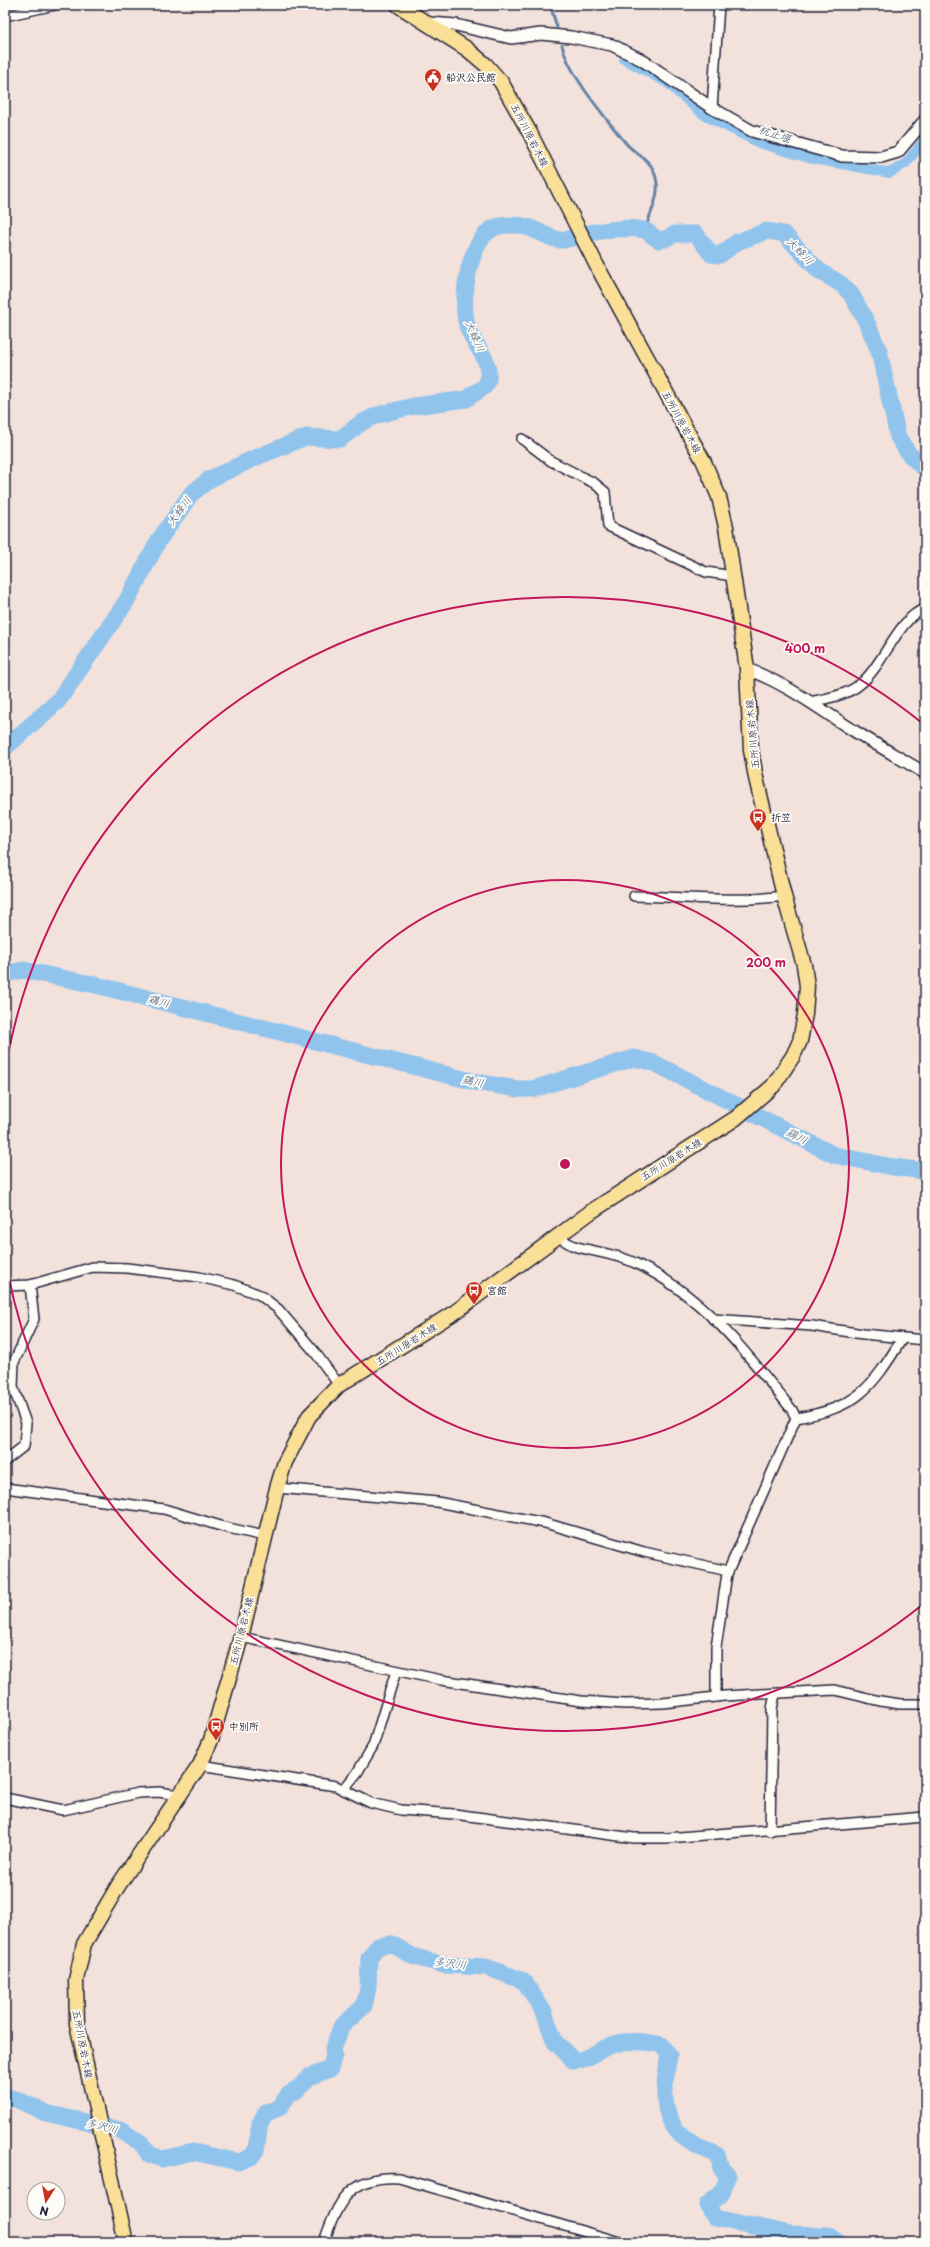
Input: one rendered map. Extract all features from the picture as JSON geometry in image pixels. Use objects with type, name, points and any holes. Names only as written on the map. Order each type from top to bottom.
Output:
[{"type":"main road","name":"五所川原岩木線","points":[[126,2242],[77,2024],[75,1996],[79,1961],[84,1944],[96,1922],[178,1795],[200,1765],[211,1740],[241,1637],[264,1536],[277,1488],[285,1462],[309,1416],[340,1385],[455,1312],[604,1203],[736,1118],[757,1102],[785,1070],[800,1040],[805,1014],[807,986],[804,965],[784,896],[755,771],[749,727],[747,669],[726,527],[719,497],[704,462],[596,266],[530,133],[501,82],[486,65],[467,49],[398,5]]},
{"type":"street","points":[[5,16],[55,5]]},
{"type":"street","points":[[712,108],[719,5]]},
{"type":"street","points":[[430,24],[456,25],[510,38],[541,34],[571,37],[612,45],[642,60],[712,108],[752,131],[842,156],[881,157],[898,152],[925,120]]},
{"type":"street","points":[[522,439],[551,461],[594,483],[605,492],[608,526],[706,572],[733,576]]},
{"type":"street","points":[[810,702],[848,692],[860,684],[871,673],[897,635],[914,614],[925,609]]},
{"type":"street","points":[[747,669],[766,676],[925,772]]},
{"type":"street","points":[[634,896],[730,901],[756,900],[784,896]]},
{"type":"street","points":[[558,1237],[575,1246],[635,1263],[681,1290],[752,1360],[792,1410],[796,1418]]},
{"type":"street","points":[[5,1286],[30,1285],[93,1267],[127,1268],[199,1277],[234,1285],[260,1296],[278,1309],[314,1351],[340,1385]]},
{"type":"street","points":[[5,1460],[24,1446],[26,1423],[13,1387],[14,1362],[34,1319],[30,1285]]},
{"type":"street","points":[[713,1320],[812,1326],[902,1339],[925,1340]]},
{"type":"street","points":[[796,1418],[818,1414],[843,1405],[862,1394],[883,1370],[902,1339]]},
{"type":"street","points":[[716,1697],[716,1648],[728,1571],[796,1418]]},
{"type":"street","points":[[5,1488],[164,1509],[224,1527],[264,1536]]},
{"type":"street","points":[[277,1488],[436,1502],[545,1523],[644,1552],[728,1571]]},
{"type":"street","points":[[241,1637],[369,1663],[396,1671],[499,1689],[581,1701],[625,1704],[663,1703],[716,1697],[835,1690],[900,1704],[925,1704]]},
{"type":"street","points":[[343,1790],[357,1773],[373,1746],[396,1671]]},
{"type":"street","points":[[770,1831],[772,1709],[775,1694]]},
{"type":"street","points":[[200,1765],[336,1786],[371,1803],[401,1810],[454,1814],[634,1838],[666,1838],[710,1833],[770,1831],[925,1817]]},
{"type":"street","points":[[5,1798],[63,1810],[138,1793],[158,1792],[178,1795]]},
{"type":"street","points":[[324,2242],[334,2213],[343,2197],[358,2185],[383,2177],[399,2178],[620,2242]]},
{"type":"waterway","points":[[550,5],[557,27]]},
{"type":"waterway","points":[[562,45],[572,69],[588,95],[629,147],[644,158],[652,167],[657,183],[657,195],[645,230]]},
{"type":"waterway","name":"杭止堰","points":[[624,59],[666,82],[704,115],[759,143],[809,158],[890,173],[906,163],[925,140]]},
{"type":"waterway","name":"大蜂川","points":[[5,748],[58,701],[126,602],[159,540],[191,494],[210,479],[257,457],[306,437],[340,439],[361,423],[377,415],[414,406],[467,399],[485,386],[488,379],[486,363],[468,329],[466,321],[466,283],[473,255],[479,243],[487,233],[498,226],[520,225],[560,240],[606,230],[622,229],[644,230],[659,240],[675,234],[696,234],[711,254],[720,255],[737,242],[767,231],[784,234],[818,270],[841,284],[851,294],[866,321],[879,351],[898,437],[909,454],[925,469]]},
{"type":"waterway","name":"鶏川","points":[[5,974],[23,970],[96,985],[475,1082],[518,1089],[533,1089],[634,1058],[654,1063],[834,1155],[893,1167],[925,1171]]},
{"type":"waterway","name":"多沢川","points":[[5,2097],[16,2099],[46,2113],[120,2130],[141,2143],[149,2154],[162,2159],[193,2152],[239,2162],[251,2157],[256,2150],[260,2123],[266,2113],[279,2108],[289,2094],[297,2090],[309,2077],[330,2069],[334,2055],[333,2049],[341,2027],[364,2006],[368,1988],[369,1958],[378,1946],[392,1944],[412,1956],[444,1965],[486,1967],[524,1981],[544,2012],[555,2042],[574,2061],[584,2059],[609,2046],[622,2042],[648,2042],[662,2045],[669,2055],[665,2100],[671,2122],[677,2131],[686,2139],[717,2155],[721,2168],[728,2176],[722,2193],[707,2205],[715,2218],[790,2234],[827,2235],[838,2242]]},
{"type":"place","name":"船沢公民館","points":[[433,92]]},
{"type":"place","name":"折笠","points":[[758,832]]},
{"type":"place","name":"宮館","points":[[474,1305]]},
{"type":"place","name":"中別所","points":[[216,1741]]}]
